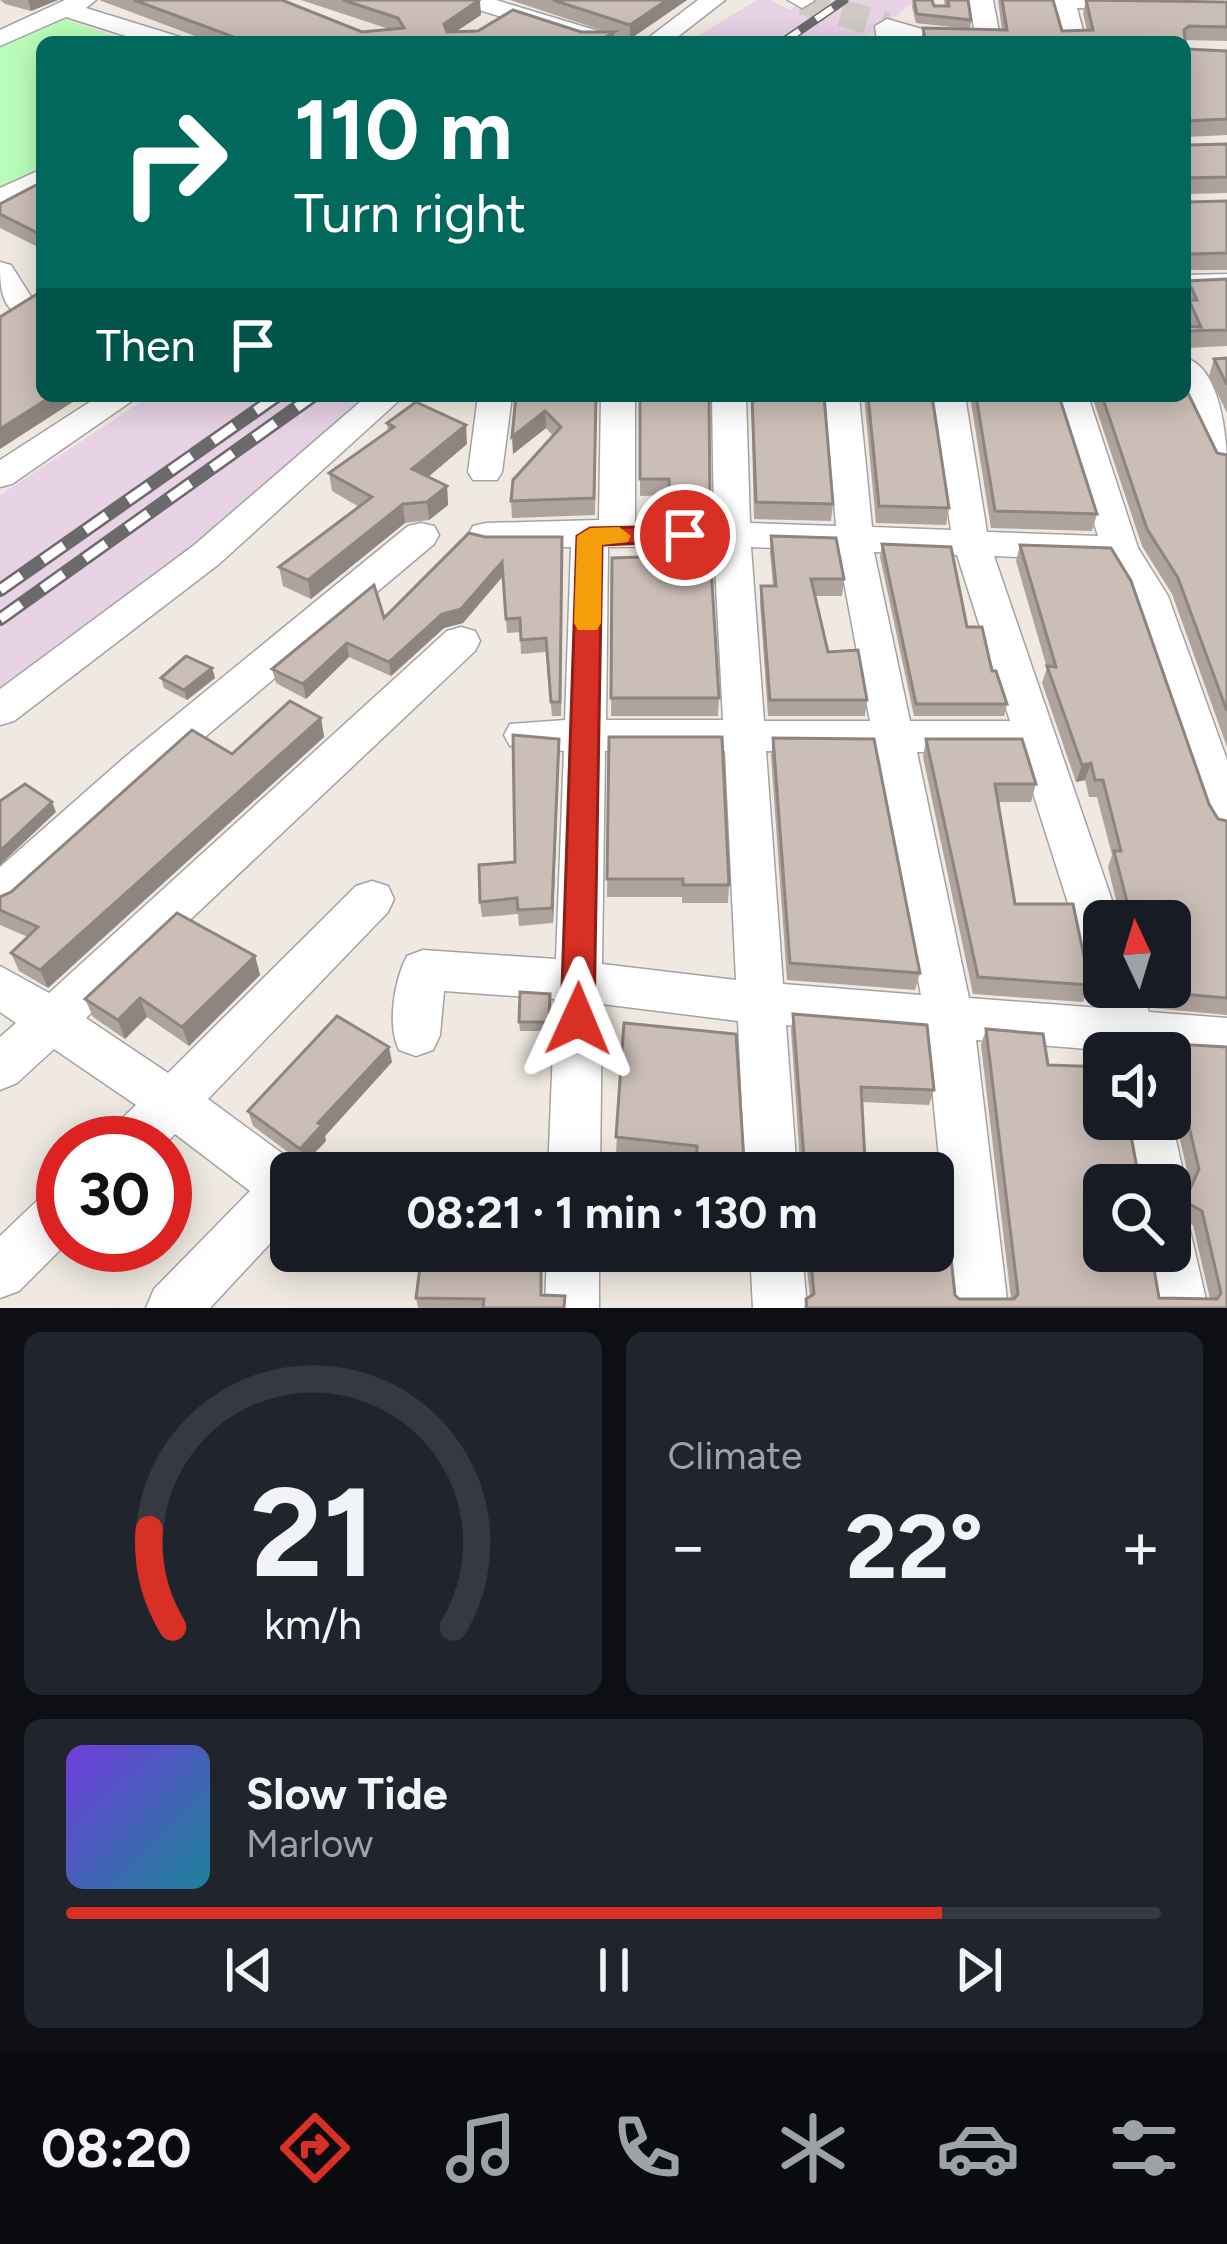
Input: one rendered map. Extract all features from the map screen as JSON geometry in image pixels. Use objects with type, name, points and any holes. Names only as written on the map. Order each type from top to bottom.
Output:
[{"type":"street","points":[[471,0],[589,36]]},
{"type":"street","points":[[981,0],[988,36]]},
{"type":"street","points":[[1072,36],[1063,0],[1227,5]]},
{"type":"street","points":[[663,36],[706,2]]},
{"type":"street","points":[[0,39],[75,4],[156,36]]},
{"type":"street","points":[[477,32],[510,12]]},
{"type":"street","points":[[889,36],[887,26],[919,36]]},
{"type":"street","points":[[0,199],[36,180]]},
{"type":"street","points":[[0,271],[21,306]]},
{"type":"street","points":[[1191,284],[1227,284]]},
{"type":"street","points":[[1191,364],[1227,361]]},
{"type":"street","points":[[1191,377],[1226,455]]},
{"type":"street","points":[[7,463],[112,402]]},
{"type":"street","points":[[0,710],[206,555],[380,402]]},
{"type":"street","points":[[485,472],[494,402]]},
{"type":"street","points":[[590,536],[616,527],[618,402]]},
{"type":"street","points":[[729,402],[732,533],[770,1152]]},
{"type":"street","points":[[843,402],[855,507],[854,541],[949,1017],[981,1308]]},
{"type":"street","points":[[949,402],[971,543],[1089,900]]},
{"type":"street","points":[[1073,402],[1120,549],[1149,596],[1227,819]]},
{"type":"street","points":[[486,536],[732,533],[1120,549]]},
{"type":"street","points":[[0,894],[140,768],[421,535]]},
{"type":"street","points":[[574,1152],[590,536]]},
{"type":"street","points":[[0,1068],[461,641]]},
{"type":"street","points":[[524,735],[1035,737]]},
{"type":"street","points":[[159,1116],[372,899]]},
{"type":"street","points":[[416,1035],[423,970],[578,981],[760,1004],[949,1017],[1083,1035]]},
{"type":"street","points":[[0,986],[173,1102],[288,1188],[173,1308]]},
{"type":"street","points":[[1191,1040],[1227,1039]]},
{"type":"street","points":[[0,1272],[36,1237]]},
{"type":"street","points":[[572,1308],[573,1272]]},
{"type":"street","points":[[777,1272],[780,1308]]},
{"type":"street","points":[[1175,1272],[1181,1308]]},
{"type":"shaded area","points":[[757,0],[770,0],[790,10],[803,0],[917,0],[869,36],[698,36]]},
{"type":"shaded area","points":[[141,402],[368,402],[199,548],[0,697],[0,495]]},
{"type":"green space","points":[[59,17],[113,36],[36,36],[36,173],[0,193],[0,41]]},
{"type":"building","points":[[134,0],[282,0],[362,32],[404,28],[398,18],[343,0],[479,0],[444,24],[447,32],[478,31],[513,10],[581,32],[614,32],[608,36],[231,36]]},
{"type":"building","points":[[553,0],[667,0],[630,25]]},
{"type":"building","points":[[914,0],[949,6],[948,0],[968,0],[971,20],[917,14]]},
{"type":"building","points":[[1002,0],[1053,0],[1062,31],[1093,30],[1086,0],[1227,2],[1227,27],[1189,26],[1185,36],[925,36],[923,28],[1007,30]]},
{"type":"building","points":[[1191,49],[1227,51],[1227,119],[1191,121]]},
{"type":"building","points":[[1227,144],[1227,177],[1191,178],[1191,145]]},
{"type":"building","points":[[36,185],[36,232],[0,214],[0,204]]},
{"type":"building","points":[[1227,201],[1227,253],[1191,254],[1191,202]]},
{"type":"building","points":[[1227,279],[1227,330],[1191,331],[1191,326],[1201,327],[1191,304],[1197,300],[1191,281]]},
{"type":"building","points":[[36,295],[36,402],[43,402],[0,429],[0,317]]},
{"type":"building","points":[[1227,358],[1227,385],[1214,359]]},
{"type":"building","points":[[1191,399],[1217,453],[1227,455],[1227,711],[1178,578],[1147,529],[1104,402]]},
{"type":"building","points":[[416,402],[466,425],[412,469],[447,486],[427,502],[403,504],[308,580],[279,567],[372,497],[329,473],[394,427],[387,423]]},
{"type":"building","points":[[515,402],[596,402],[594,498],[511,501],[513,480],[561,427],[545,411],[512,437]]},
{"type":"building","points":[[640,402],[709,402],[710,501],[670,501],[669,479],[640,479]]},
{"type":"building","points":[[752,402],[824,402],[833,504],[756,502]]},
{"type":"building","points":[[869,402],[933,402],[949,508],[879,506]]},
{"type":"building","points":[[977,402],[1061,402],[1097,514],[995,511]]},
{"type":"building","points":[[469,533],[562,537],[560,702],[551,702],[546,638],[521,640],[520,618],[506,619],[502,562],[461,609],[442,614],[389,662],[347,643],[303,684],[272,669],[374,585],[384,618]]},
{"type":"building","points":[[709,533],[719,698],[611,698],[612,558],[672,556],[672,534]]},
{"type":"building","points":[[771,536],[836,538],[844,579],[811,579],[828,652],[858,650],[867,700],[770,700],[761,586],[776,586]]},
{"type":"building","points":[[882,544],[951,547],[967,627],[982,627],[992,671],[996,671],[1007,704],[916,704]]},
{"type":"building","points":[[1020,545],[1111,548],[1131,581],[1209,804],[1218,819],[1227,821],[1227,998],[1191,995],[1191,900],[1127,900],[1114,851],[1121,851],[1103,780],[1095,780],[1091,763],[1082,765],[1047,666],[1056,667]]},
{"type":"building","points":[[186,656],[212,668],[184,690],[161,678]]},
{"type":"building","points":[[290,701],[321,718],[40,970],[11,953],[38,927],[0,910],[0,897],[192,730],[232,754]]},
{"type":"building","points":[[513,735],[559,739],[552,908],[518,910],[517,898],[480,902],[479,865],[515,862]]},
{"type":"building","points":[[609,737],[722,737],[729,885],[683,885],[683,879],[607,879]]},
{"type":"building","points":[[773,738],[874,739],[920,973],[790,963]]},
{"type":"building","points":[[926,739],[1022,739],[1036,784],[995,784],[1015,904],[1073,904],[1083,952],[1083,984],[978,977]]},
{"type":"building","points":[[25,784],[52,802],[0,851],[0,801]]},
{"type":"building","points":[[177,913],[255,956],[182,1027],[140,998],[118,1020],[85,999]]},
{"type":"building","points":[[520,992],[550,994],[549,1022],[519,1022]]},
{"type":"building","points":[[793,1014],[927,1025],[934,1090],[861,1087],[865,1152],[804,1152]]},
{"type":"building","points":[[337,1016],[389,1047],[300,1149],[248,1111]]},
{"type":"building","points":[[624,1023],[736,1034],[743,1152],[697,1152],[697,1146],[616,1137]]},
{"type":"building","points":[[986,1029],[1043,1034],[1048,1065],[1083,1066],[1083,1140],[1132,1140],[1136,1164],[1083,1164],[1083,1272],[1155,1272],[1159,1298],[1217,1299],[1221,1293],[1202,1211],[1191,1205],[1191,1187],[1199,1169],[1191,1135],[1191,1045],[1227,1047],[1227,1308],[807,1308],[806,1299],[814,1294],[812,1272],[953,1272],[959,1299],[1014,1299],[1018,1294]]},
{"type":"building","points":[[419,1272],[541,1272],[541,1295],[565,1296],[564,1308],[483,1308],[484,1299],[416,1298]]},
{"type":"tunnel","points":[[802,1],[887,26]]},
{"type":"railway","points":[[792,36],[844,0]]},
{"type":"railway","points":[[0,590],[268,402]]},
{"type":"railway","points":[[0,619],[305,402]]},
{"type":"slow traffic","points":[[587,623],[590,536],[619,536]]},
{"type":"route","points":[[578,1019],[590,536],[685,535]]}]
